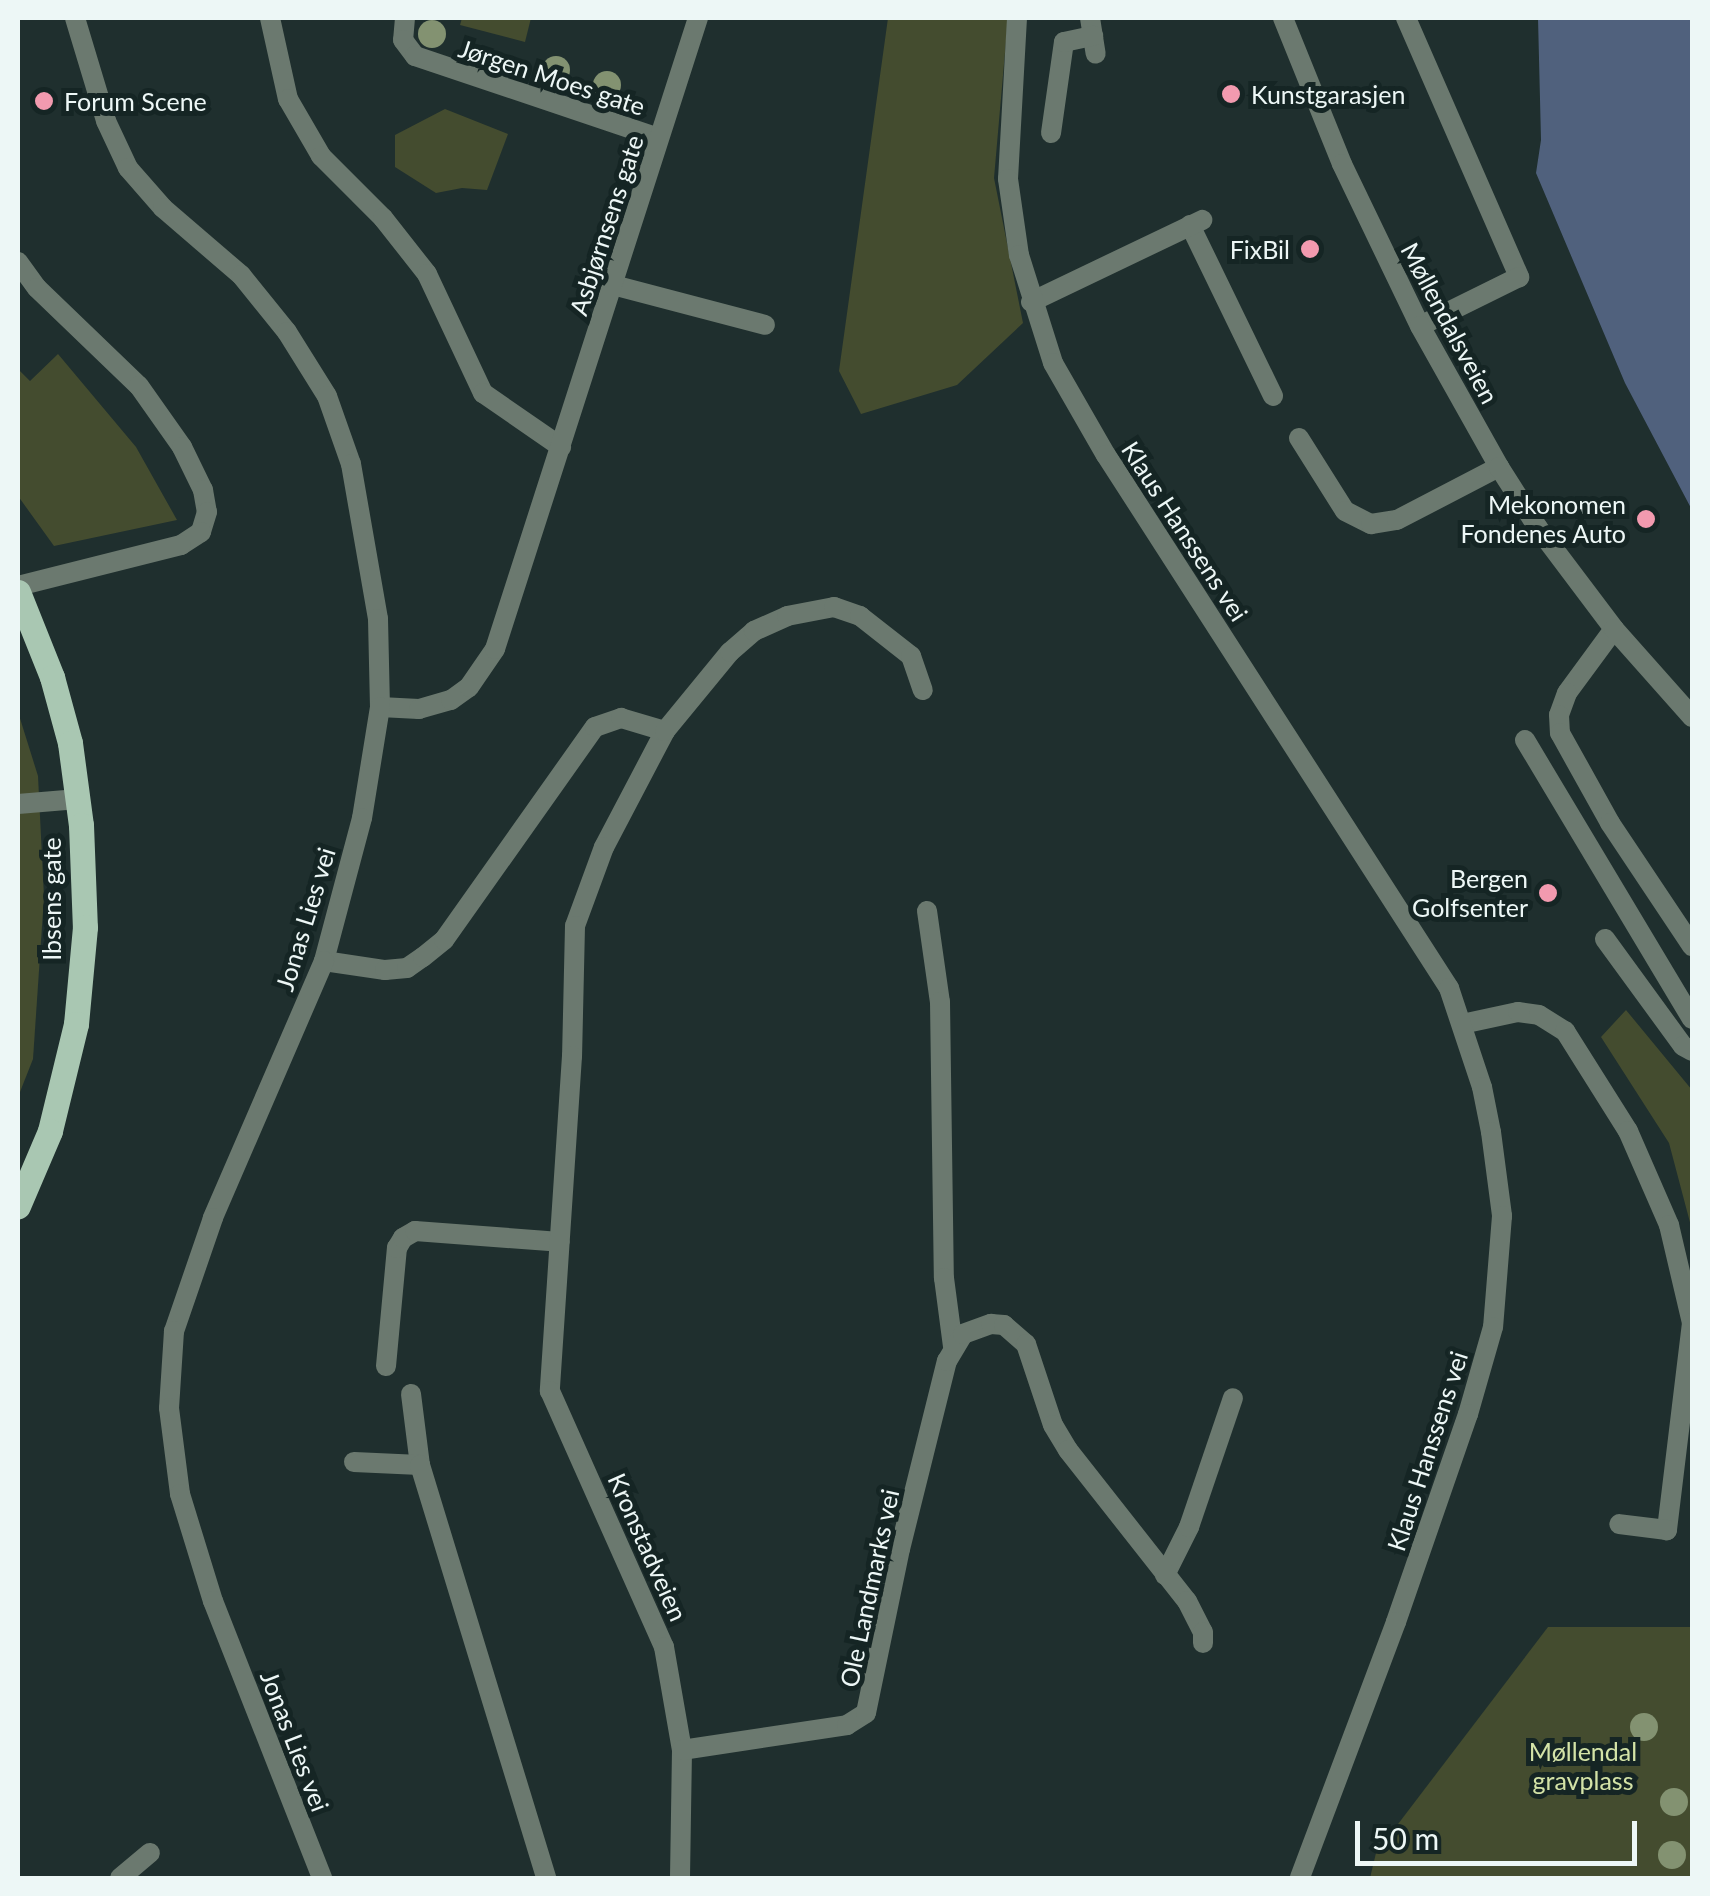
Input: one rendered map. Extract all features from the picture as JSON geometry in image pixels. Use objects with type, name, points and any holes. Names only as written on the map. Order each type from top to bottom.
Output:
[{"type":"main road","name":"Ibsens gate","points":[[18,589],[52,677],[70,743],[78,800],[85,927],[76,1024],[50,1131],[18,1206]]},
{"type":"street","name":"Jonas Lies vei","points":[[76,18],[106,122],[128,168],[163,208],[241,274],[287,332],[327,396],[352,464],[378,619],[380,707],[362,818],[324,962],[213,1218],[174,1331],[169,1408],[180,1494],[214,1601],[322,1878]]},
{"type":"street","points":[[270,18],[288,99],[321,156],[383,218],[427,274],[483,393],[561,447]]},
{"type":"street","name":"Jørgen Moes gate","points":[[405,18],[403,40],[415,56],[659,138]]},
{"type":"street","name":"Asbjørnsens gate","points":[[380,707],[420,708],[450,700],[469,687],[496,648],[698,18]]},
{"type":"street","name":"Klaus Hanssens vei","points":[[1017,18],[1006,154],[1019,255],[1053,363],[1106,455],[1415,928],[1449,988],[1482,1087],[1502,1216],[1492,1327],[1468,1414],[1396,1622],[1300,1878]]},
{"type":"street","name":"Møllendalsveien","points":[[1283,18],[1342,164],[1420,326],[1499,467],[1538,528],[1614,629],[1692,716]]},
{"type":"street","points":[[1406,18],[1519,277],[1420,326]]},
{"type":"street","points":[[1051,133],[1064,42],[1093,36]]},
{"type":"street","points":[[1031,302],[1196,223],[1272,396]]},
{"type":"street","points":[[18,262],[37,288],[139,386],[182,447],[203,490],[207,512],[201,532],[181,545],[18,589]]},
{"type":"street","points":[[612,285],[765,325]]},
{"type":"street","points":[[1299,438],[1344,511],[1371,524],[1398,520],[1499,467]]},
{"type":"street","name":"Kronstadveien","points":[[680,1878],[682,1750],[664,1647],[550,1391],[572,1056],[575,926],[604,847],[664,731],[730,652],[754,631],[788,616],[834,608],[860,616],[911,656],[924,690]]},
{"type":"street","points":[[1614,629],[1568,693],[1559,715],[1560,734],[1610,824],[1692,946]]},
{"type":"street","points":[[324,962],[386,970],[408,968],[423,958],[444,940],[595,727],[621,718],[664,731]]},
{"type":"street","points":[[1525,740],[1692,1019]]},
{"type":"street","points":[[18,804],[78,800]]},
{"type":"street","name":"Ole Landmarks vei","points":[[682,1750],[848,1725],[866,1713],[900,1549],[952,1346],[944,1278],[940,1002],[926,910]]},
{"type":"street","points":[[1605,940],[1682,1046],[1692,1051]]},
{"type":"street","points":[[1462,1024],[1518,1012],[1554,1022],[1573,1042],[1649,1171],[1678,1254],[1692,1322],[1667,1530],[1619,1524]]},
{"type":"street","points":[[386,1366],[397,1248],[403,1238],[415,1231],[560,1242]]},
{"type":"street","points":[[952,1346],[977,1327],[1004,1326],[1015,1332],[1032,1356],[1054,1424],[1068,1450],[1197,1618],[1204,1643]]},
{"type":"street","points":[[411,1394],[420,1465],[546,1878]]},
{"type":"street","points":[[1165,1575],[1189,1527],[1233,1398]]},
{"type":"street","points":[[354,1462],[420,1465]]},
{"type":"street","points":[[120,1878],[150,1853]]},
{"type":"green space","points":[[462,18],[531,18],[525,42],[460,25]]},
{"type":"green space","points":[[888,18],[1008,18],[994,178],[1023,323],[957,385],[861,414],[839,371]]},
{"type":"green space","points":[[445,109],[508,134],[487,190],[462,188],[436,193],[395,167],[395,135]]},
{"type":"green space","points":[[58,354],[136,447],[177,520],[54,546],[18,496],[18,369],[30,381]]},
{"type":"green space","points":[[18,712],[38,776],[44,897],[33,1059],[18,1097]]},
{"type":"green space","points":[[1626,1010],[1692,1090],[1692,1230],[1669,1143],[1601,1037]]},
{"type":"green space","name":"Møllendal gravplass","points":[[1548,1627],[1692,1627],[1692,1878],[1370,1878],[1376,1853]]},
{"type":"water","points":[[1538,18],[1692,18],[1692,510],[1625,383],[1536,173],[1541,140]]},
{"type":"place","name":"Kunstgarasjen","points":[[1231,94]]},
{"type":"place","name":"Forum Scene","points":[[44,101]]},
{"type":"place","name":"FixBil","points":[[1310,249]]},
{"type":"place","name":"Mekonomen Fondenes Auto","points":[[1646,519]]},
{"type":"place","name":"Bergen Golfsenter","points":[[1548,893]]}]
